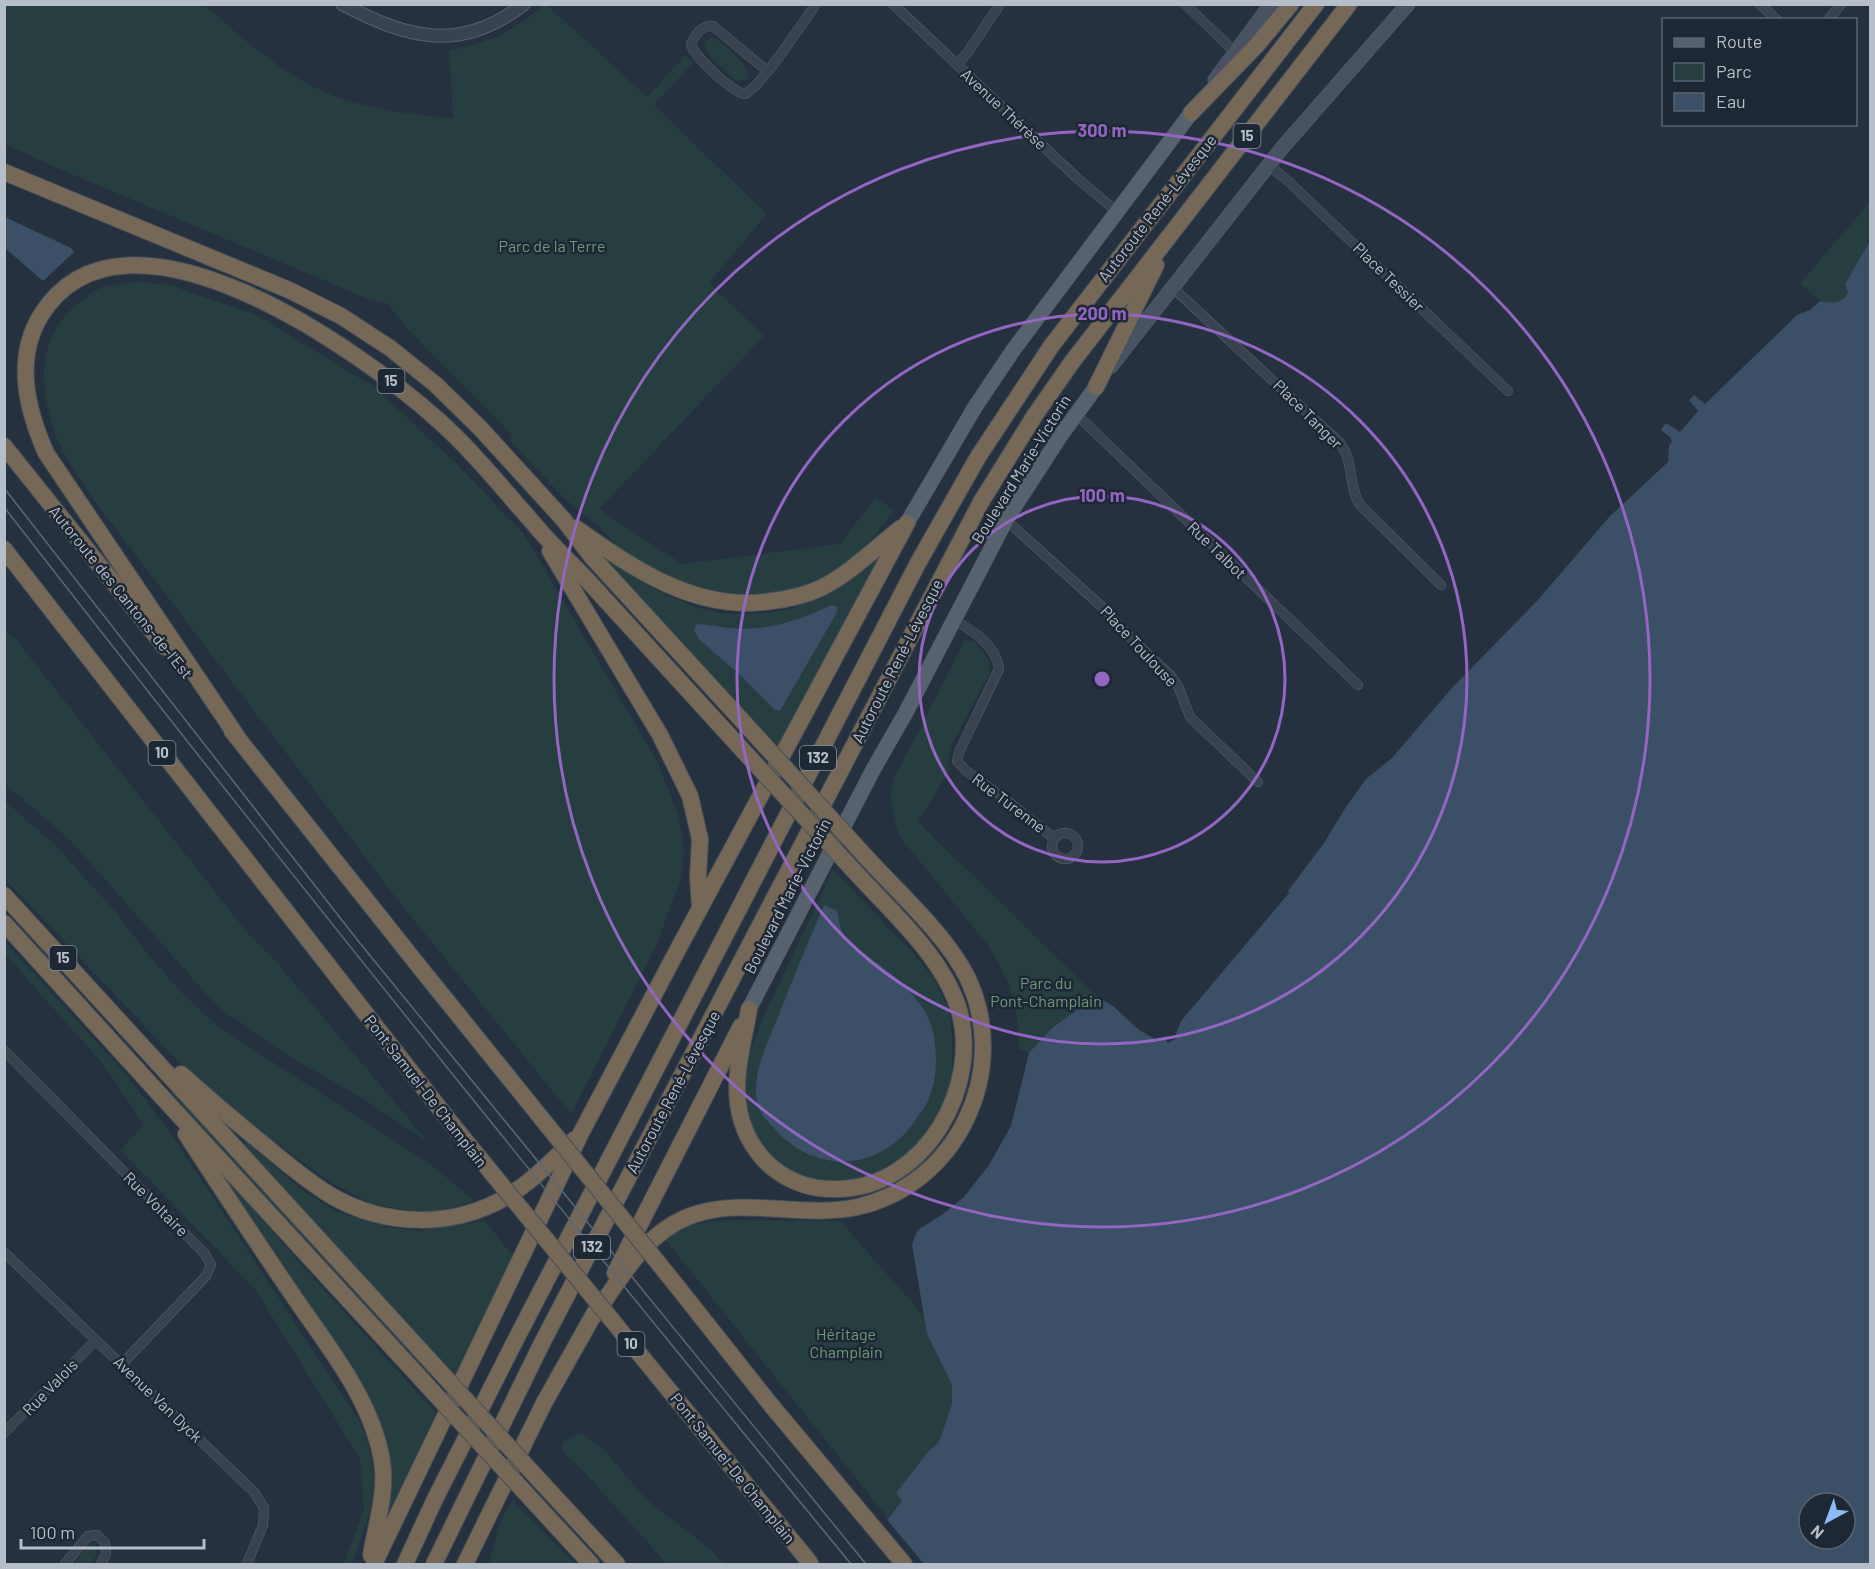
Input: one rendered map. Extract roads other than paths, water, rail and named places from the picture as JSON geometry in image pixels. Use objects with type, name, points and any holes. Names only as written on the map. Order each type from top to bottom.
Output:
[{"type":"highway","points":[[1191,113],[1257,45],[1291,4]]},
{"type":"highway","name":"Autoroute René-Lévesque","points":[[405,1564],[435,1499],[524,1325],[918,563],[965,478],[1009,408],[1066,326],[1316,4]]},
{"type":"highway","name":"Autoroute René-Lévesque","points":[[434,1564],[542,1343],[960,540],[990,488],[1046,399],[1086,344],[1349,4]]},
{"type":"highway","points":[[4,172],[289,290],[359,327],[414,366],[450,398],[563,519],[592,557],[951,951],[973,992],[981,1022],[982,1063],[973,1106],[961,1132],[944,1155],[923,1176],[896,1193],[868,1204],[844,1209],[820,1211],[726,1209],[702,1212],[679,1221],[662,1231],[645,1247],[594,1316]]},
{"type":"highway","points":[[1095,387],[1173,232]]},
{"type":"highway","name":"15","points":[[238,738],[46,453],[34,424],[28,403],[26,380],[26,359],[30,339],[48,304],[71,283],[102,268],[124,264],[154,265],[200,277],[254,298],[319,333],[365,362],[426,410],[489,470],[536,526]]},
{"type":"highway","name":"Autoroute des Cantons-de-l'Est","points":[[4,446],[238,738]]},
{"type":"highway","points":[[563,519],[614,555],[667,585],[701,597],[748,603],[779,600],[819,589],[844,574],[907,523]]},
{"type":"highway","points":[[372,1564],[581,1133],[907,523]]},
{"type":"highway","points":[[536,526],[660,735],[682,778],[700,830],[701,849],[698,877],[700,907]]},
{"type":"highway","points":[[536,526],[857,874],[933,960],[948,983],[959,1009],[964,1047],[960,1083],[948,1114],[931,1140],[911,1160],[894,1173],[876,1182],[855,1188],[832,1190],[800,1184],[778,1172],[758,1154],[741,1121],[737,1075],[749,1009]]},
{"type":"highway","name":"10","points":[[4,549],[51,609]]},
{"type":"highway","points":[[4,566],[51,609]]},
{"type":"highway","name":"Pont Samuel-De Champlain","points":[[51,609],[327,966],[515,1204],[812,1564]]},
{"type":"highway","points":[[238,738],[383,923],[779,1414],[904,1564]]},
{"type":"highway","name":"15","points":[[4,895],[122,1022]]},
{"type":"highway","points":[[4,923],[591,1564]]},
{"type":"highway","points":[[465,1564],[544,1403],[594,1316],[749,1009]]},
{"type":"highway","points":[[122,1022],[235,1122],[309,1181],[352,1206],[386,1217],[433,1220],[459,1216],[481,1209],[523,1186],[581,1133]]},
{"type":"highway","points":[[122,1022],[617,1564]]},
{"type":"highway","points":[[163,1098],[339,1364],[371,1421],[379,1445],[383,1476],[372,1564]]},
{"type":"main road","points":[[907,523],[975,407],[1014,349],[1271,4]]},
{"type":"main road","name":"Boulevard Marie-Victorin","points":[[749,1009],[1006,520],[1095,387],[1269,165],[1408,4]]},
{"type":"street","points":[[342,4],[376,22],[402,31],[443,36],[480,29],[503,19],[524,4]]},
{"type":"street","points":[[767,71],[713,26],[705,27],[692,41],[692,49],[695,53],[740,93],[746,94],[767,71],[816,4]]},
{"type":"street","name":"Avenue Thérèse","points":[[894,4],[1077,178],[1117,212]]},
{"type":"street","points":[[957,65],[1000,4]]},
{"type":"street","points":[[1185,4],[1235,52]]},
{"type":"street","points":[[1760,4],[1775,18]]},
{"type":"street","points":[[1830,18],[1841,4]]},
{"type":"street","name":"Place Tessier","points":[[1269,165],[1294,186],[1508,391]]},
{"type":"street","name":"Place Tanger","points":[[1173,287],[1340,443],[1347,453],[1355,496],[1360,505],[1441,585]]},
{"type":"street","name":"Rue Talbot","points":[[1076,414],[1358,685]]},
{"type":"street","name":"Place Toulouse","points":[[1006,520],[1085,590],[1111,615],[1118,626],[1171,676],[1178,686],[1190,717],[1258,782]]},
{"type":"street","name":"Rue Turenne","points":[[954,620],[969,628],[985,642],[995,656],[999,669],[960,750],[957,761],[965,770],[1055,839]]},
{"type":"street","name":"Rue Voltaire","points":[[4,1050],[205,1254],[211,1265],[206,1276],[122,1364]]},
{"type":"street","name":"Avenue Van Dyck","points":[[4,1252],[254,1492],[264,1508],[263,1525],[247,1564]]},
{"type":"street","name":"Rue Valois","points":[[4,1433],[96,1340]]},
{"type":"street","points":[[65,1564],[88,1536],[97,1535],[105,1543],[106,1554],[101,1564]]},
{"type":"water","points":[[5,217],[71,248],[74,252],[43,281],[5,248]]},
{"type":"water","points":[[1870,241],[1870,1564],[860,1564],[863,1549],[902,1501],[896,1493],[927,1453],[939,1442],[952,1404],[952,1385],[927,1334],[912,1245],[918,1230],[964,1197],[989,1165],[1011,1126],[1029,1053],[1052,1028],[1096,996],[1113,1006],[1139,1030],[1155,1039],[1165,1038],[1168,1043],[1177,1038],[1176,1034],[1181,1021],[1289,893],[1288,891],[1324,843],[1366,779],[1392,758],[1452,688],[1537,601],[1610,516],[1668,462],[1669,446],[1672,442],[1670,437],[1661,430],[1666,423],[1680,432],[1698,411],[1689,400],[1694,395],[1705,404],[1797,315],[1810,310],[1820,301],[1833,303],[1843,300],[1848,293],[1845,284]]},
{"type":"water","points":[[831,605],[838,607],[837,612],[780,711],[775,710],[700,640],[694,631],[697,624],[739,629],[778,625],[810,615]]},
{"type":"water","points":[[824,905],[837,911],[842,931],[849,941],[893,975],[919,1003],[931,1025],[935,1044],[934,1081],[928,1102],[916,1119],[902,1137],[885,1150],[867,1158],[848,1161],[828,1160],[809,1154],[790,1144],[764,1116],[756,1098],[756,1083],[763,1055]]},
{"type":"tram line","points":[[4,488],[359,942],[866,1564]]},
{"type":"tram line","points":[[4,507],[424,1038],[851,1564]]},
{"type":"park label","name":"Parc de la Terre","points":[[552,246]]},
{"type":"park label","name":"Parc du Pont-Champlain","points":[[1046,992]]},
{"type":"park label","name":"Héritage Champlain","points":[[846,1343]]}]
